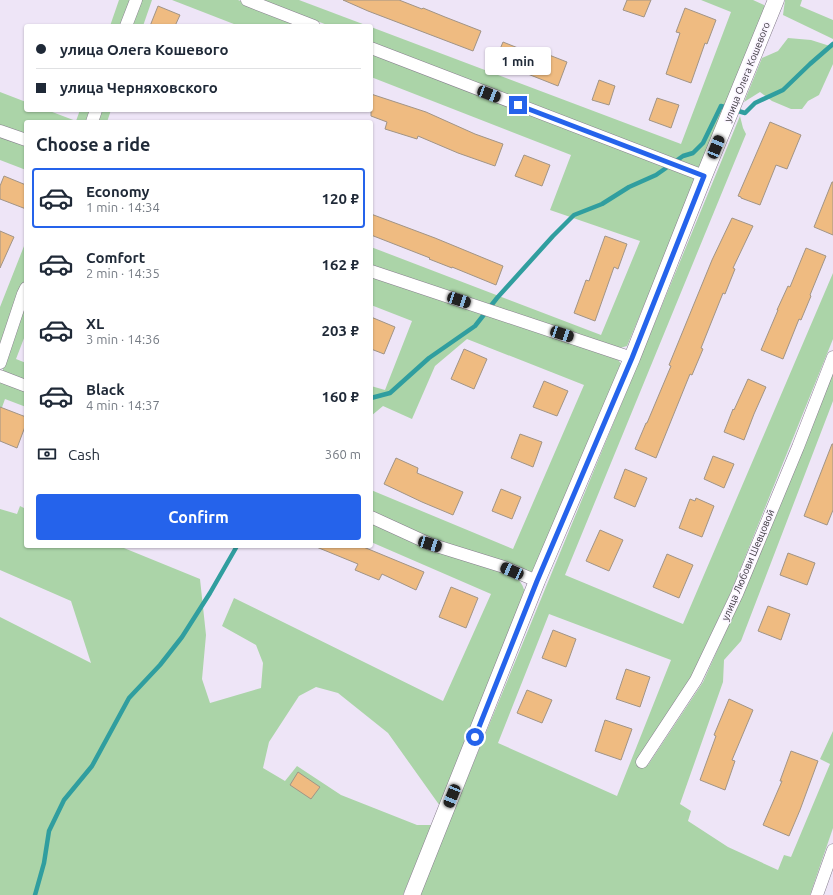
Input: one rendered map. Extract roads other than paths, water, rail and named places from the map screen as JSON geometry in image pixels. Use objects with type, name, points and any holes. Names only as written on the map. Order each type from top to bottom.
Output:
[{"type":"street","points":[[127,24],[136,0]]},
{"type":"street","points":[[247,0],[309,24]]},
{"type":"street","name":"улица Олега Кошевого","points":[[412,895],[537,581],[632,358],[772,1]]},
{"type":"street","points":[[373,49],[704,176]]},
{"type":"street","points":[[0,131],[24,139]]},
{"type":"street","points":[[373,272],[632,358]]},
{"type":"street","points":[[0,363],[24,292]]},
{"type":"street","name":"улица Любови Шевцовой","points":[[642,762],[696,680],[737,594],[798,447],[833,357]]},
{"type":"street","points":[[0,376],[24,385]]},
{"type":"street","points":[[373,518],[430,544],[504,567],[537,581]]},
{"type":"street","points":[[817,895],[833,850]]},
{"type":"waterway","points":[[735,110],[745,113],[755,103],[783,90],[833,44]]},
{"type":"waterway","points":[[373,397],[390,393],[429,358],[475,326],[497,298],[574,215],[602,204],[629,187],[656,175],[683,156],[693,153],[703,143],[721,106],[728,108]]},
{"type":"waterway","points":[[35,895],[44,863],[49,831],[64,800],[92,766],[129,698],[160,665],[182,637],[236,548]]}]
